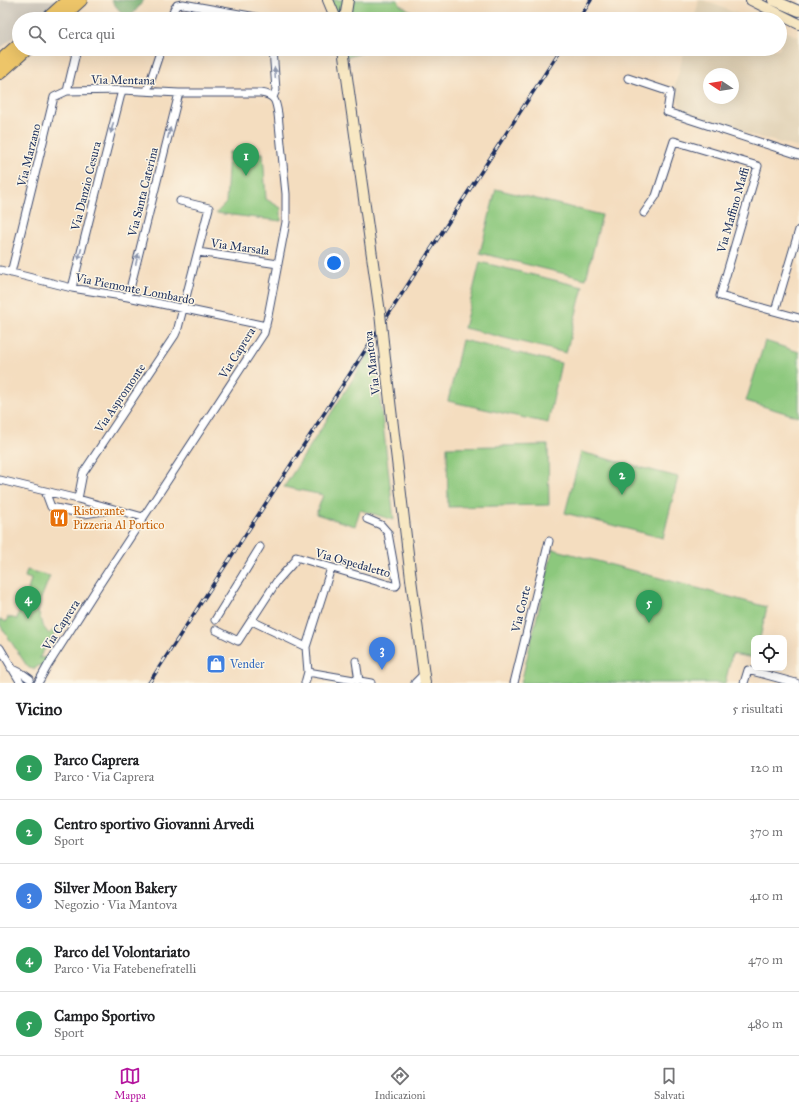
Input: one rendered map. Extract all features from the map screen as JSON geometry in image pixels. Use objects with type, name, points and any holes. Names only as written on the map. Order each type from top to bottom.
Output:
[{"type":"main road","points":[[55,12],[68,0]]},
{"type":"main road","points":[[68,12],[81,0]]},
{"type":"main road","points":[[328,0],[333,12]]},
{"type":"main road","points":[[334,0],[335,12]]},
{"type":"main road","points":[[341,0],[343,12]]},
{"type":"main road","points":[[345,12],[348,0]]},
{"type":"main road","points":[[751,0],[775,12]]},
{"type":"main road","points":[[774,0],[799,11]]},
{"type":"main road","points":[[787,18],[799,24]]},
{"type":"main road","points":[[0,61],[12,50]]},
{"type":"main road","points":[[0,73],[19,56]]},
{"type":"main road","name":"Via Mantova","points":[[344,56],[380,313],[411,579],[425,679]]},
{"type":"street","points":[[173,12],[177,5],[183,4],[228,12]]},
{"type":"street","points":[[67,91],[75,56]]},
{"type":"street","points":[[147,91],[159,56]]},
{"type":"street","points":[[179,93],[261,93],[268,94],[273,97],[276,90],[274,56]]},
{"type":"street","points":[[628,78],[670,92],[667,112],[799,155]]},
{"type":"street","name":"Via Mentana","points":[[67,91],[122,90],[179,93]]},
{"type":"street","name":"Via Danzio Cesura","points":[[72,288],[122,90]]},
{"type":"street","name":"Via Marzano","points":[[11,273],[54,97],[67,91]]},
{"type":"street","name":"Via Santa Caterina","points":[[128,297],[179,93]]},
{"type":"street","name":"Via Caprera","points":[[32,682],[48,666],[143,517],[264,333],[286,222],[286,194],[278,114],[273,97]]},
{"type":"street","name":"Via Maffino Maffi","points":[[644,213],[656,196],[674,141],[758,166],[720,296],[799,318]]},
{"type":"street","name":"Via Aspromonte","points":[[78,499],[83,473],[175,335],[178,328],[209,208],[180,201]]},
{"type":"street","points":[[775,311],[797,242],[799,230]]},
{"type":"street","name":"Via Marsala","points":[[198,252],[278,264]]},
{"type":"street","name":"Via Piemonte Lombardo","points":[[0,270],[72,288],[128,297],[266,326]]},
{"type":"street","points":[[0,480],[143,517]]},
{"type":"street","points":[[45,491],[52,507],[84,514],[112,509]]},
{"type":"street","name":"Via Ospedaletto","points":[[252,621],[277,581],[295,560],[331,568],[396,586],[398,583],[388,533],[381,525],[367,518]]},
{"type":"street","name":"Via Corte","points":[[514,683],[549,541]]},
{"type":"street","points":[[214,620],[260,547]]},
{"type":"street","points":[[305,683],[308,672],[306,647],[331,568]]},
{"type":"street","points":[[216,630],[238,641],[252,621],[306,647]]},
{"type":"street","points":[[0,648],[21,683]]},
{"type":"street","points":[[356,661],[356,681]]},
{"type":"street","points":[[11,668],[23,674],[32,682]]},
{"type":"street","points":[[744,683],[748,670],[796,683]]},
{"type":"street","points":[[308,672],[371,683]]},
{"type":"street","name":"Via Mantova","points":[[415,683],[425,679]]},
{"type":"shaded area","points":[[0,0],[58,0],[44,12],[12,12],[12,39],[0,49]]},
{"type":"shaded area","points":[[699,0],[703,0],[733,12],[696,12]]},
{"type":"shaded area","points":[[787,32],[799,37],[799,148],[751,135],[682,110],[674,89],[683,56],[787,56]]},
{"type":"green space","points":[[111,0],[144,0],[135,12],[120,12]]},
{"type":"green space","points":[[323,0],[398,0],[400,5],[413,12],[328,12]]},
{"type":"green space","points":[[339,56],[351,56],[340,59]]},
{"type":"green space","points":[[229,152],[263,153],[266,199],[281,208],[281,221],[216,213],[226,203]]},
{"type":"green space","points":[[496,189],[602,215],[586,279],[480,253]]},
{"type":"green space","points":[[480,262],[583,287],[566,353],[464,328]]},
{"type":"green space","points":[[462,340],[561,363],[548,423],[448,401]]},
{"type":"green space","points":[[765,341],[799,352],[799,417],[746,401]]},
{"type":"green space","points":[[374,346],[394,520],[360,510],[355,526],[316,514],[323,495],[284,487]]},
{"type":"green space","points":[[548,445],[549,505],[448,507],[447,447]]},
{"type":"green space","points":[[581,452],[678,477],[663,538],[565,513]]},
{"type":"green space","points":[[553,549],[767,607],[761,635],[751,635],[751,657],[732,654],[725,683],[521,683]]},
{"type":"green space","points":[[27,570],[50,576],[40,601],[38,613],[42,625],[49,634],[57,626],[59,627],[39,658],[48,657],[42,667],[40,665],[34,669],[27,666],[0,625],[0,619],[6,622],[8,617],[17,619],[21,604],[24,605],[31,579],[25,577]]},
{"type":"railway","points":[[583,12],[591,0]]},
{"type":"railway","points":[[149,683],[556,56]]},
{"type":"place","name":"Parco Caprera","points":[[246,176]]},
{"type":"place","name":"Centro sportivo Giovanni Arvedi","points":[[622,495]]},
{"type":"place","name":"Ristorante Pizzeria Al Portico","points":[[59,518]]},
{"type":"place","name":"Parco del Volontariato","points":[[28,619]]},
{"type":"place","name":"Campo Sportivo","points":[[649,623]]},
{"type":"place","name":"Vender","points":[[216,664]]},
{"type":"place","name":"Silver Moon Bakery","points":[[382,670]]}]
